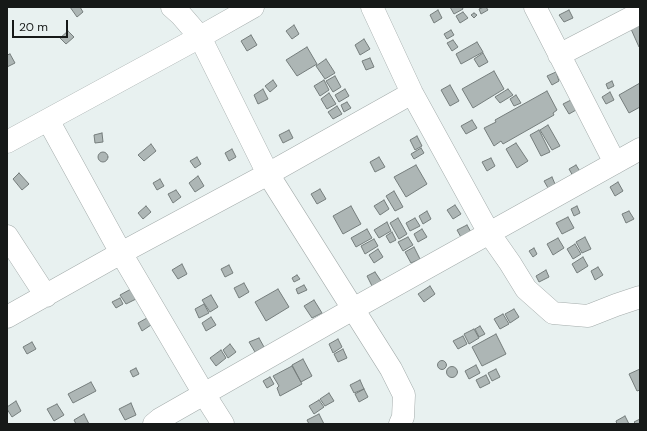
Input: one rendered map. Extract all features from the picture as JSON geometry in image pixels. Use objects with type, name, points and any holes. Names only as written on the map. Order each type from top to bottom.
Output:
[{"type":"street","points":[[172,7],[200,37],[268,174],[391,368],[404,395],[403,417],[400,424]]},
{"type":"street","points":[[7,142],[253,7]]},
{"type":"street","points":[[372,7],[412,93],[489,233],[526,289],[553,313],[588,316],[640,297]]},
{"type":"street","points":[[535,7],[615,163]]},
{"type":"street","points":[[558,54],[640,13]]},
{"type":"street","points":[[7,317],[412,93]]},
{"type":"street","points":[[48,120],[121,253],[223,424]]},
{"type":"street","points":[[154,424],[160,419],[353,309],[640,149]]},
{"type":"street","points":[[7,236],[46,296]]},
{"type":"building","points":[[70,7],[80,7],[83,12],[77,17]]},
{"type":"building","points":[[450,7],[462,7],[463,9],[454,14]]},
{"type":"building","points":[[484,7],[488,10],[481,14],[479,9]]},
{"type":"building","points":[[438,10],[442,18],[434,23],[430,15]]},
{"type":"building","points":[[569,10],[573,18],[564,22],[559,15]]},
{"type":"building","points":[[463,12],[468,18],[460,23],[456,16]]},
{"type":"building","points":[[474,13],[477,15],[474,18],[471,15]]},
{"type":"building","points":[[294,25],[299,34],[292,39],[286,31]]},
{"type":"building","points":[[640,25],[640,46],[639,47],[631,29]]},
{"type":"building","points":[[451,30],[454,35],[447,39],[444,34]]},
{"type":"building","points":[[68,31],[74,37],[66,44],[60,38]]},
{"type":"building","points":[[251,35],[257,45],[247,51],[241,41]]},
{"type":"building","points":[[364,39],[370,49],[360,55],[355,45]]},
{"type":"building","points":[[453,40],[458,47],[452,51],[447,43]]},
{"type":"building","points":[[477,42],[483,52],[461,64],[456,54]]},
{"type":"building","points":[[307,47],[317,64],[297,76],[286,60]]},
{"type":"building","points":[[483,53],[488,62],[479,67],[474,59]]},
{"type":"building","points":[[10,54],[15,63],[7,67],[7,55]]},
{"type":"building","points":[[370,58],[374,67],[366,70],[362,61]]},
{"type":"building","points":[[326,59],[335,73],[325,79],[316,66]]},
{"type":"building","points":[[494,71],[504,89],[473,108],[462,89]]},
{"type":"building","points":[[556,72],[559,81],[552,85],[547,76]]},
{"type":"building","points":[[335,76],[341,87],[333,92],[326,81]]},
{"type":"building","points":[[273,80],[277,86],[270,92],[265,86]]},
{"type":"building","points":[[324,80],[329,90],[320,96],[314,86]]},
{"type":"building","points":[[612,81],[614,86],[608,89],[606,84]]},
{"type":"building","points":[[640,83],[640,107],[629,113],[619,95]]},
{"type":"building","points":[[450,85],[459,101],[450,106],[441,90]]},
{"type":"building","points":[[263,89],[268,99],[258,104],[254,95]]},
{"type":"building","points":[[345,89],[349,96],[339,102],[335,95]]},
{"type":"building","points":[[508,89],[513,95],[500,103],[495,97]]},
{"type":"building","points":[[547,91],[557,110],[553,113],[554,115],[503,144],[501,141],[494,146],[484,128],[496,122],[495,120]]},
{"type":"building","points":[[610,92],[614,100],[606,104],[602,97]]},
{"type":"building","points":[[329,93],[336,104],[327,109],[321,99]]},
{"type":"building","points":[[516,95],[521,103],[514,106],[510,99]]},
{"type":"building","points":[[571,100],[576,110],[569,114],[563,104]]},
{"type":"building","points":[[347,102],[351,108],[344,112],[341,105]]},
{"type":"building","points":[[337,106],[342,114],[333,119],[328,112]]},
{"type":"building","points":[[472,120],[477,128],[466,134],[461,126]]},
{"type":"building","points":[[548,125],[560,146],[552,150],[540,130]]},
{"type":"building","points":[[289,130],[293,138],[283,143],[279,135]]},
{"type":"building","points":[[539,130],[550,152],[541,156],[530,135]]},
{"type":"building","points":[[102,133],[103,142],[95,143],[94,135]]},
{"type":"building","points":[[417,136],[422,146],[415,150],[410,140]]},
{"type":"building","points":[[516,143],[528,161],[517,168],[506,149]]},
{"type":"building","points":[[151,144],[156,151],[144,161],[138,155]]},
{"type":"building","points":[[421,148],[424,153],[414,159],[411,154]]},
{"type":"building","points":[[232,149],[236,157],[229,161],[225,153]]},
{"type":"building","points":[[103,152],[108,157],[103,162],[98,157]]},
{"type":"building","points":[[197,157],[201,164],[195,168],[190,161]]},
{"type":"building","points":[[379,157],[385,167],[375,172],[370,162]]},
{"type":"building","points":[[491,158],[495,166],[487,171],[482,162]]},
{"type":"building","points":[[416,165],[427,184],[406,197],[394,177]]},
{"type":"building","points":[[576,165],[581,173],[574,178],[569,169]]},
{"type":"building","points":[[19,173],[29,184],[22,190],[13,179]]},
{"type":"building","points":[[198,176],[204,186],[195,192],[189,183]]},
{"type":"building","points":[[552,177],[555,184],[548,188],[544,181]]},
{"type":"building","points":[[160,179],[164,186],[157,190],[153,183]]},
{"type":"building","points":[[618,182],[623,191],[615,196],[610,187]]},
{"type":"building","points":[[320,189],[326,199],[317,204],[311,194]]},
{"type":"building","points":[[176,190],[181,197],[173,203],[168,194]]},
{"type":"building","points":[[394,191],[403,207],[395,211],[386,196]]},
{"type":"building","points":[[384,200],[389,209],[380,215],[374,206]]},
{"type":"building","points":[[455,205],[461,214],[453,219],[447,210]]},
{"type":"building","points":[[146,206],[151,212],[143,219],[138,213]]},
{"type":"building","points":[[351,206],[361,224],[343,234],[333,216]]},
{"type":"building","points":[[577,206],[580,213],[574,216],[571,209]]},
{"type":"building","points":[[427,211],[431,219],[423,224],[419,216]]},
{"type":"building","points":[[629,211],[634,219],[626,223],[622,214]]},
{"type":"building","points":[[568,217],[574,228],[562,234],[556,223]]},
{"type":"building","points":[[398,218],[407,234],[399,239],[390,223]]},
{"type":"building","points":[[415,218],[420,226],[410,231],[406,223]]},
{"type":"building","points":[[387,222],[391,231],[379,238],[374,230]]},
{"type":"building","points":[[467,225],[472,234],[462,239],[457,230]]},
{"type":"building","points":[[367,229],[372,238],[356,247],[351,238]]},
{"type":"building","points":[[422,229],[427,237],[418,242],[414,234]]},
{"type":"building","points":[[392,232],[396,240],[390,243],[386,236]]},
{"type":"building","points":[[408,237],[413,245],[403,251],[398,242]]},
{"type":"building","points":[[585,237],[591,249],[582,253],[576,242]]},
{"type":"building","points":[[558,238],[564,248],[553,255],[547,244]]},
{"type":"building","points":[[374,239],[378,246],[365,254],[361,246]]},
{"type":"building","points":[[575,244],[581,254],[573,259],[567,249]]},
{"type":"building","points":[[414,247],[420,259],[411,263],[405,252]]},
{"type":"building","points":[[534,248],[537,254],[533,257],[529,251]]},
{"type":"building","points":[[378,249],[383,257],[374,263],[369,255]]},
{"type":"building","points":[[583,257],[588,266],[577,273],[572,264]]},
{"type":"building","points":[[182,264],[187,274],[178,279],[172,270]]},
{"type":"building","points":[[229,265],[233,273],[225,277],[221,269]]},
{"type":"building","points":[[598,267],[603,275],[595,280],[591,271]]},
{"type":"building","points":[[546,270],[549,277],[539,282],[536,276]]},
{"type":"building","points":[[375,272],[381,281],[372,286],[367,276]]},
{"type":"building","points":[[297,275],[300,279],[294,282],[292,278]]},
{"type":"building","points":[[244,283],[249,292],[239,298],[234,288]]},
{"type":"building","points":[[304,285],[307,290],[298,294],[296,289]]},
{"type":"building","points":[[430,286],[435,294],[424,302],[418,294]]},
{"type":"building","points":[[131,289],[136,299],[126,304],[120,295]]},
{"type":"building","points":[[278,289],[289,307],[266,321],[255,302]]},
{"type":"building","points":[[211,295],[218,307],[210,312],[202,300]]},
{"type":"building","points":[[120,298],[123,304],[116,308],[112,302]]},
{"type":"building","points":[[314,300],[322,313],[312,318],[304,306]]},
{"type":"building","points":[[204,304],[209,313],[199,318],[195,309]]},
{"type":"building","points":[[514,309],[519,317],[510,323],[505,314]]},
{"type":"building","points":[[503,314],[509,324],[500,329],[494,319]]},
{"type":"building","points":[[211,317],[216,325],[206,331],[202,323]]},
{"type":"building","points":[[147,318],[151,325],[142,331],[138,323]]},
{"type":"building","points":[[480,326],[485,334],[479,337],[475,329]]},
{"type":"building","points":[[474,329],[479,338],[469,344],[464,334]]},
{"type":"building","points":[[496,334],[506,354],[482,366],[472,347]]},
{"type":"building","points":[[463,336],[467,344],[458,349],[453,341]]},
{"type":"building","points":[[259,338],[264,347],[255,352],[249,342]]},
{"type":"building","points":[[338,339],[342,347],[333,353],[329,344]]},
{"type":"building","points":[[32,342],[36,349],[27,354],[23,347]]},
{"type":"building","points":[[230,344],[236,352],[228,358],[223,350]]},
{"type":"building","points":[[343,349],[347,358],[338,362],[334,354]]},
{"type":"building","points":[[221,350],[226,358],[216,366],[210,358]]},
{"type":"building","points":[[303,359],[312,376],[301,382],[292,365]]},
{"type":"building","points":[[440,361],[444,361],[446,365],[444,369],[440,369],[438,367],[438,363]]},
{"type":"building","points":[[476,365],[480,373],[469,379],[465,371]]},
{"type":"building","points":[[292,366],[302,384],[280,396],[277,388],[279,386],[273,376]]},
{"type":"building","points":[[452,366],[456,368],[458,372],[456,376],[452,378],[448,376],[446,372],[448,368]]},
{"type":"building","points":[[136,368],[139,374],[133,377],[130,371]]},
{"type":"building","points":[[496,369],[500,377],[492,381],[488,373]]},
{"type":"building","points":[[640,369],[640,390],[637,391],[629,374]]},
{"type":"building","points":[[486,375],[490,383],[480,388],[476,380]]},
{"type":"building","points":[[270,377],[274,384],[267,388],[263,381]]},
{"type":"building","points":[[360,380],[364,389],[354,393],[350,385]]},
{"type":"building","points":[[91,382],[96,391],[73,403],[68,394]]},
{"type":"building","points":[[364,389],[368,397],[359,402],[355,394]]},
{"type":"building","points":[[329,393],[334,401],[325,406],[320,399]]},
{"type":"building","points":[[319,400],[324,407],[314,414],[309,406]]},
{"type":"building","points":[[16,401],[21,411],[12,417],[7,407]]},
{"type":"building","points":[[131,403],[136,415],[125,420],[119,409]]},
{"type":"building","points":[[57,404],[64,415],[54,421],[47,409]]},
{"type":"building","points":[[84,414],[89,424],[76,424],[74,420]]},
{"type":"building","points":[[319,414],[324,424],[309,424],[307,420]]},
{"type":"building","points":[[625,416],[629,424],[617,424],[616,421]]},
{"type":"building","points":[[640,419],[640,424],[636,424],[634,422]]}]
